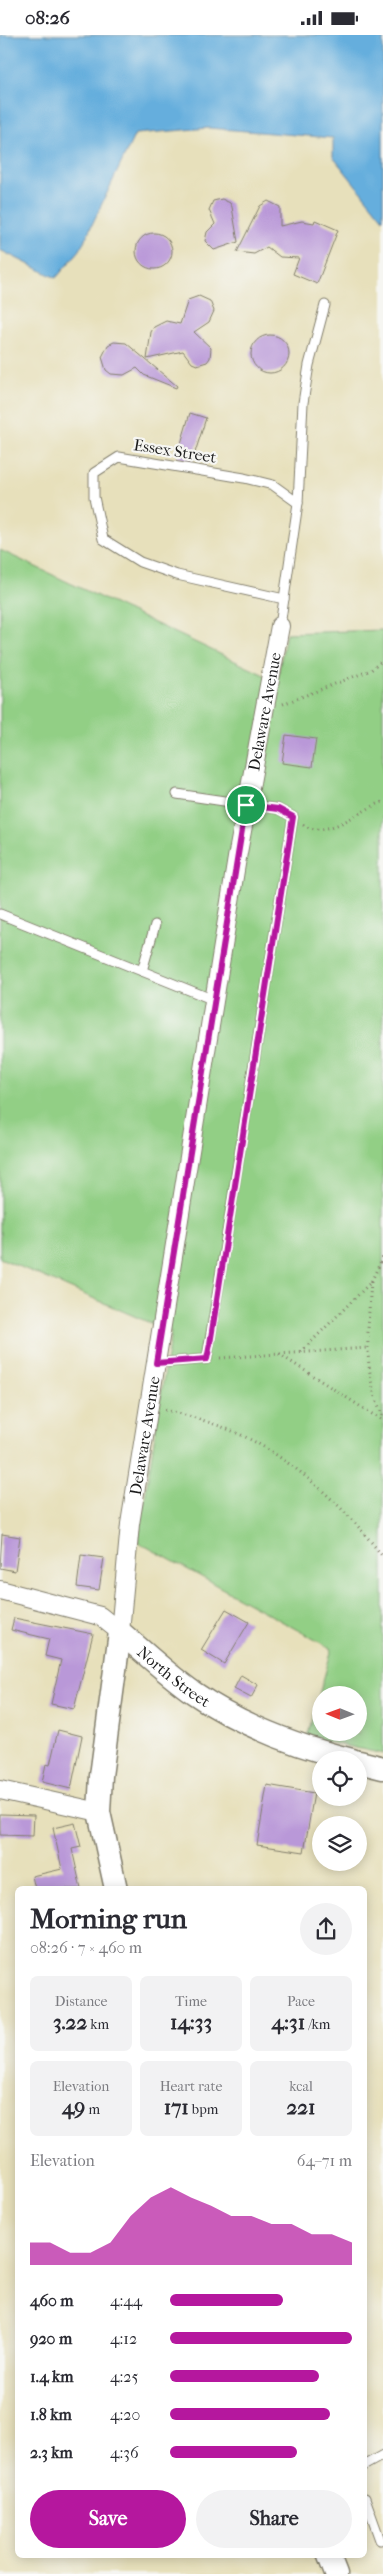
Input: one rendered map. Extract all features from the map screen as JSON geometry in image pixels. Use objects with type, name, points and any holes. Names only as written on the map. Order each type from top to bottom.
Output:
[{"type":"street","name":"Delaware Avenue","points":[[115,1886],[99,1812],[101,1776],[120,1632],[130,1524],[246,805],[280,626]]},
{"type":"street","name":"North Street","points":[[0,1590],[100,1616],[194,1693],[261,1731],[316,1751]]},
{"type":"street","points":[[367,1764],[383,1768]]},
{"type":"street","points":[[0,1790],[99,1812]]},
{"type":"street","points":[[329,2558],[336,2574]]},
{"type":"lane","name":"Delaware Avenue","points":[[280,626],[298,503],[303,403],[309,365],[325,305]]},
{"type":"lane","name":"Essex Street","points":[[284,599],[177,575],[140,562],[103,539],[94,497],[94,473],[119,457],[254,480],[273,485],[298,503]]},
{"type":"lane","points":[[156,1363],[207,1359],[293,817],[278,809],[178,793]]},
{"type":"lane","points":[[0,914],[214,1001]]},
{"type":"lane","points":[[142,971],[155,925]]},
{"type":"lane","points":[[367,2464],[383,2455]]},
{"type":"lane","points":[[367,2504],[380,2540]]},
{"type":"path","points":[[264,711],[371,670],[383,660]]},
{"type":"path","points":[[293,817],[306,827],[332,826],[383,802]]},
{"type":"path","points":[[300,1353],[371,1282],[383,1257]]},
{"type":"path","points":[[371,1282],[367,1348],[376,1401],[383,1416]]},
{"type":"path","points":[[207,1359],[367,1348]]},
{"type":"path","points":[[279,1354],[383,1421]]},
{"type":"path","points":[[158,1409],[194,1417],[255,1441],[295,1469],[345,1512],[383,1557]]},
{"type":"green space","points":[[0,550],[277,681],[286,633],[383,630],[383,1754],[325,1741],[368,1741],[368,1686],[321,1686],[332,1649],[138,1542],[171,1332],[0,1258]]},
{"type":"green space","points":[[312,1719],[312,1738],[307,1737]]},
{"type":"water","points":[[0,35],[383,35],[383,219],[333,157],[333,138],[209,128],[135,134],[80,250],[56,278],[0,250]]},
{"type":"building","points":[[222,199],[230,203],[232,207],[238,242],[214,250],[205,241],[207,232],[215,224],[209,210],[213,201]]},
{"type":"building","points":[[268,201],[280,207],[280,226],[302,221],[314,223],[315,220],[338,230],[317,284],[293,274],[299,258],[280,257],[267,247],[254,254],[237,252],[260,206]]},
{"type":"building","points":[[154,233],[167,238],[172,251],[167,264],[154,269],[141,264],[136,251],[141,238]]},
{"type":"building","points":[[199,296],[210,301],[214,311],[209,322],[194,332],[211,348],[210,358],[207,362],[197,365],[192,363],[183,351],[147,359],[151,332],[154,327],[166,321],[180,324],[188,300]]},
{"type":"building","points":[[270,335],[283,341],[289,354],[283,367],[270,373],[257,367],[251,354],[257,341]]},
{"type":"building","points":[[114,342],[126,343],[177,386],[176,388],[144,375],[137,368],[124,375],[111,374],[106,370],[102,357],[108,345]]},
{"type":"building","points":[[190,413],[206,418],[192,462],[177,457]]},
{"type":"building","points":[[286,735],[316,739],[312,767],[282,763]]},
{"type":"building","points":[[2,1534],[20,1537],[15,1571],[0,1568]]},
{"type":"building","points":[[81,1555],[104,1558],[99,1590],[77,1587]]},
{"type":"building","points":[[226,1609],[249,1622],[224,1664],[201,1650]]},
{"type":"building","points":[[14,1618],[93,1634],[74,1709],[51,1704],[61,1660],[45,1656],[49,1639],[11,1630]]},
{"type":"building","points":[[241,1675],[258,1685],[251,1698],[234,1689]]},
{"type":"building","points":[[58,1730],[82,1736],[71,1789],[42,1782],[46,1764],[50,1765]]},
{"type":"building","points":[[267,1785],[312,1793],[312,1805],[304,1852],[257,1845]]},
{"type":"building","points":[[0,1814],[34,1815],[33,1836],[0,1835]]},
{"type":"building","points":[[75,1823],[81,1847],[72,1849],[80,1886],[34,1886],[32,1876],[62,1869],[53,1828]]},
{"type":"route","points":[[246,805],[278,809],[293,817],[210,1344],[207,1359],[156,1363],[237,858],[246,805]]}]
